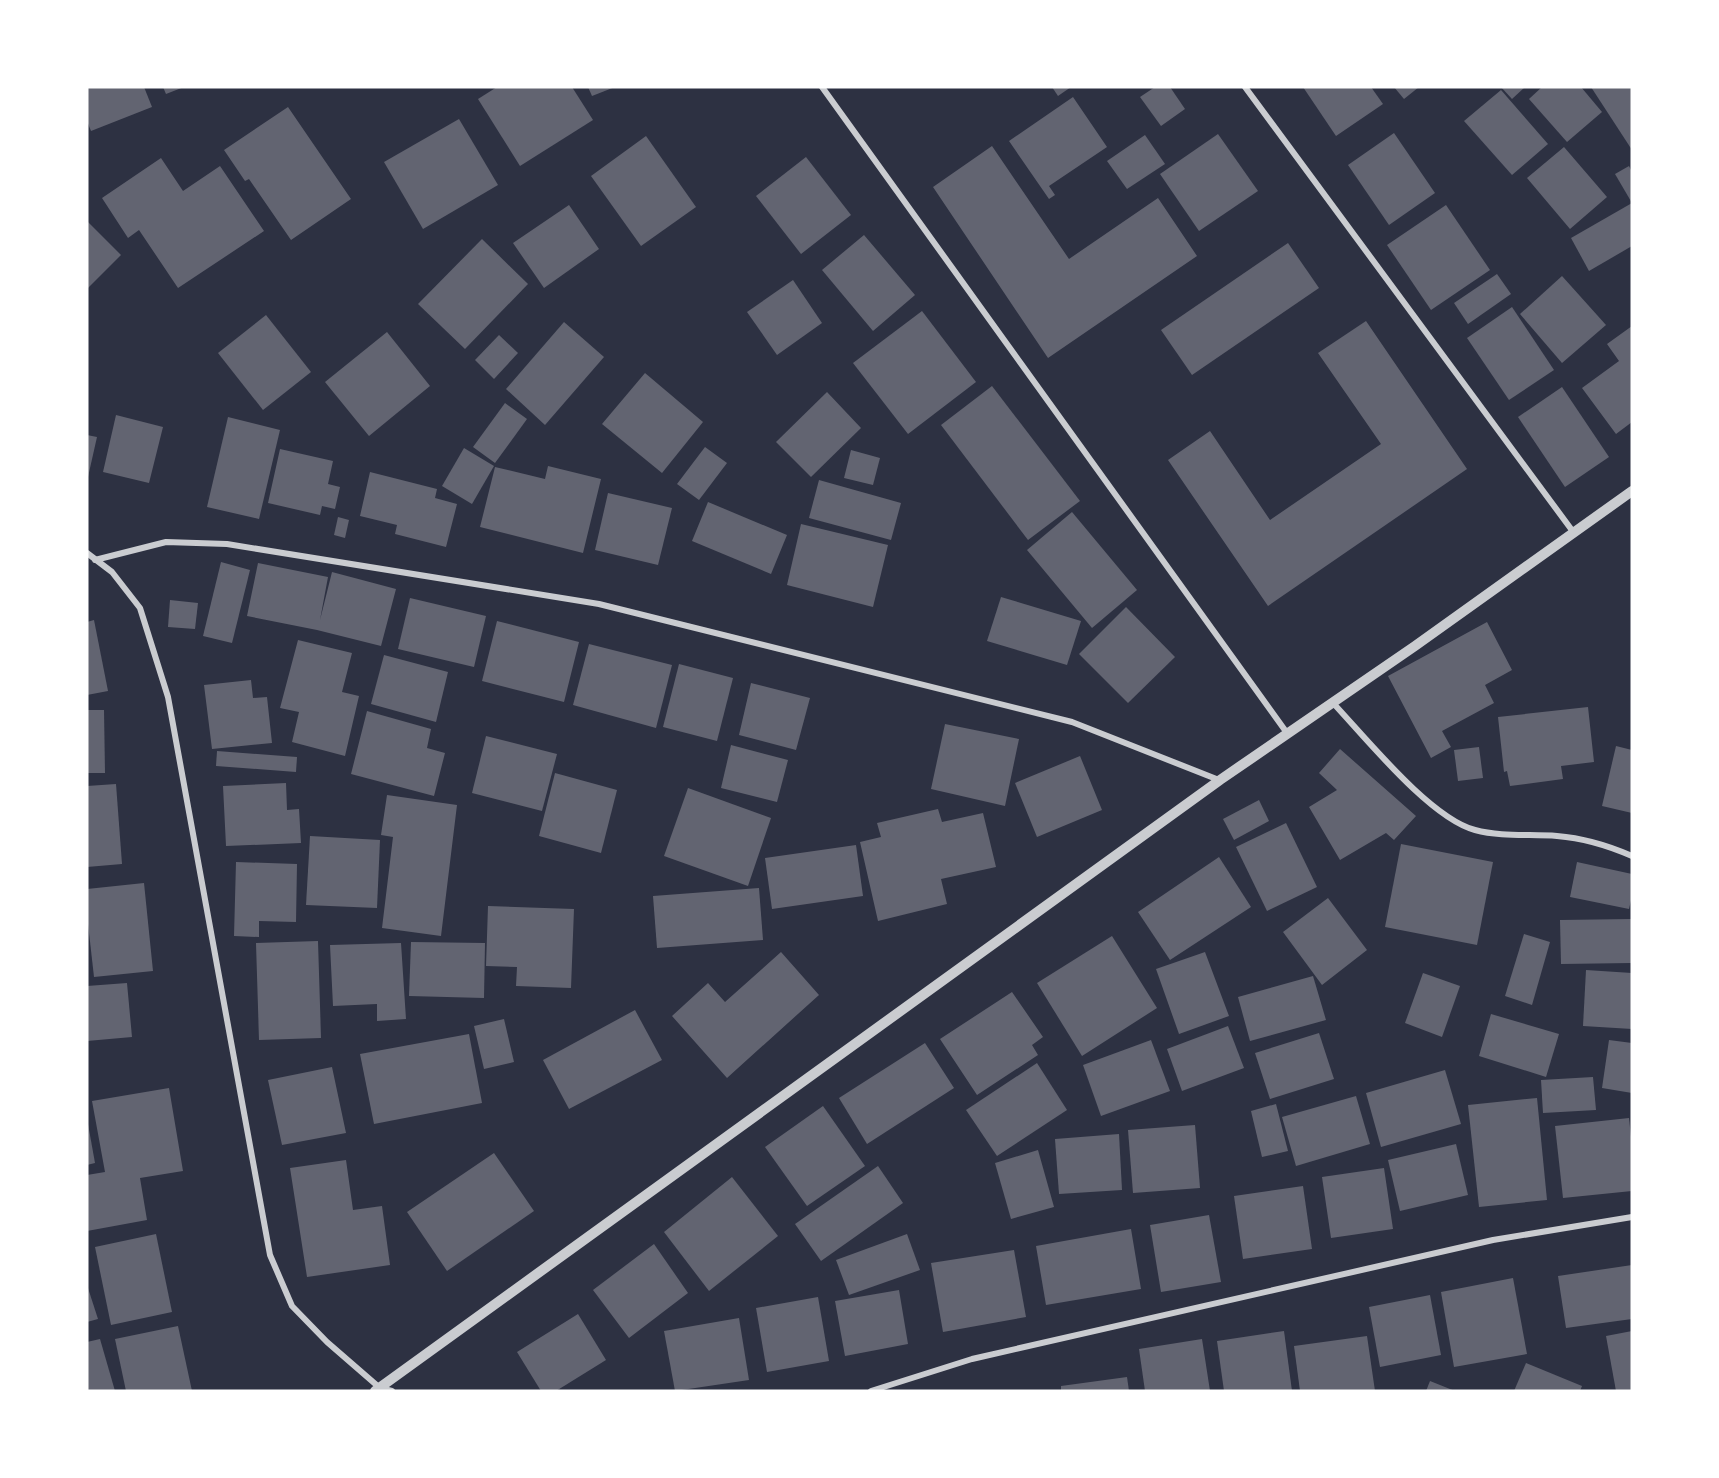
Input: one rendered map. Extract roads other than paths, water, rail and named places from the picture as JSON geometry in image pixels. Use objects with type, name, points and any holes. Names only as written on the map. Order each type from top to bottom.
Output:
[{"type":"street","points":[[822,87],[1287,733]]},
{"type":"street","points":[[1245,87],[1574,533]]},
{"type":"street","points":[[378,1389],[1220,780],[1333,703],[1632,491]]},
{"type":"street","points":[[96,560],[166,542],[227,544],[599,604],[1072,722],[1220,780]]},
{"type":"street","points":[[87,553],[111,572],[140,608],[168,697],[270,1255],[292,1306],[378,1389],[392,1391]]},
{"type":"street","points":[[1333,703],[1407,782],[1453,822],[1475,830],[1495,833],[1560,836],[1611,847],[1632,856]]},
{"type":"street","points":[[871,1391],[972,1359],[1493,1240],[1632,1217]]}]
